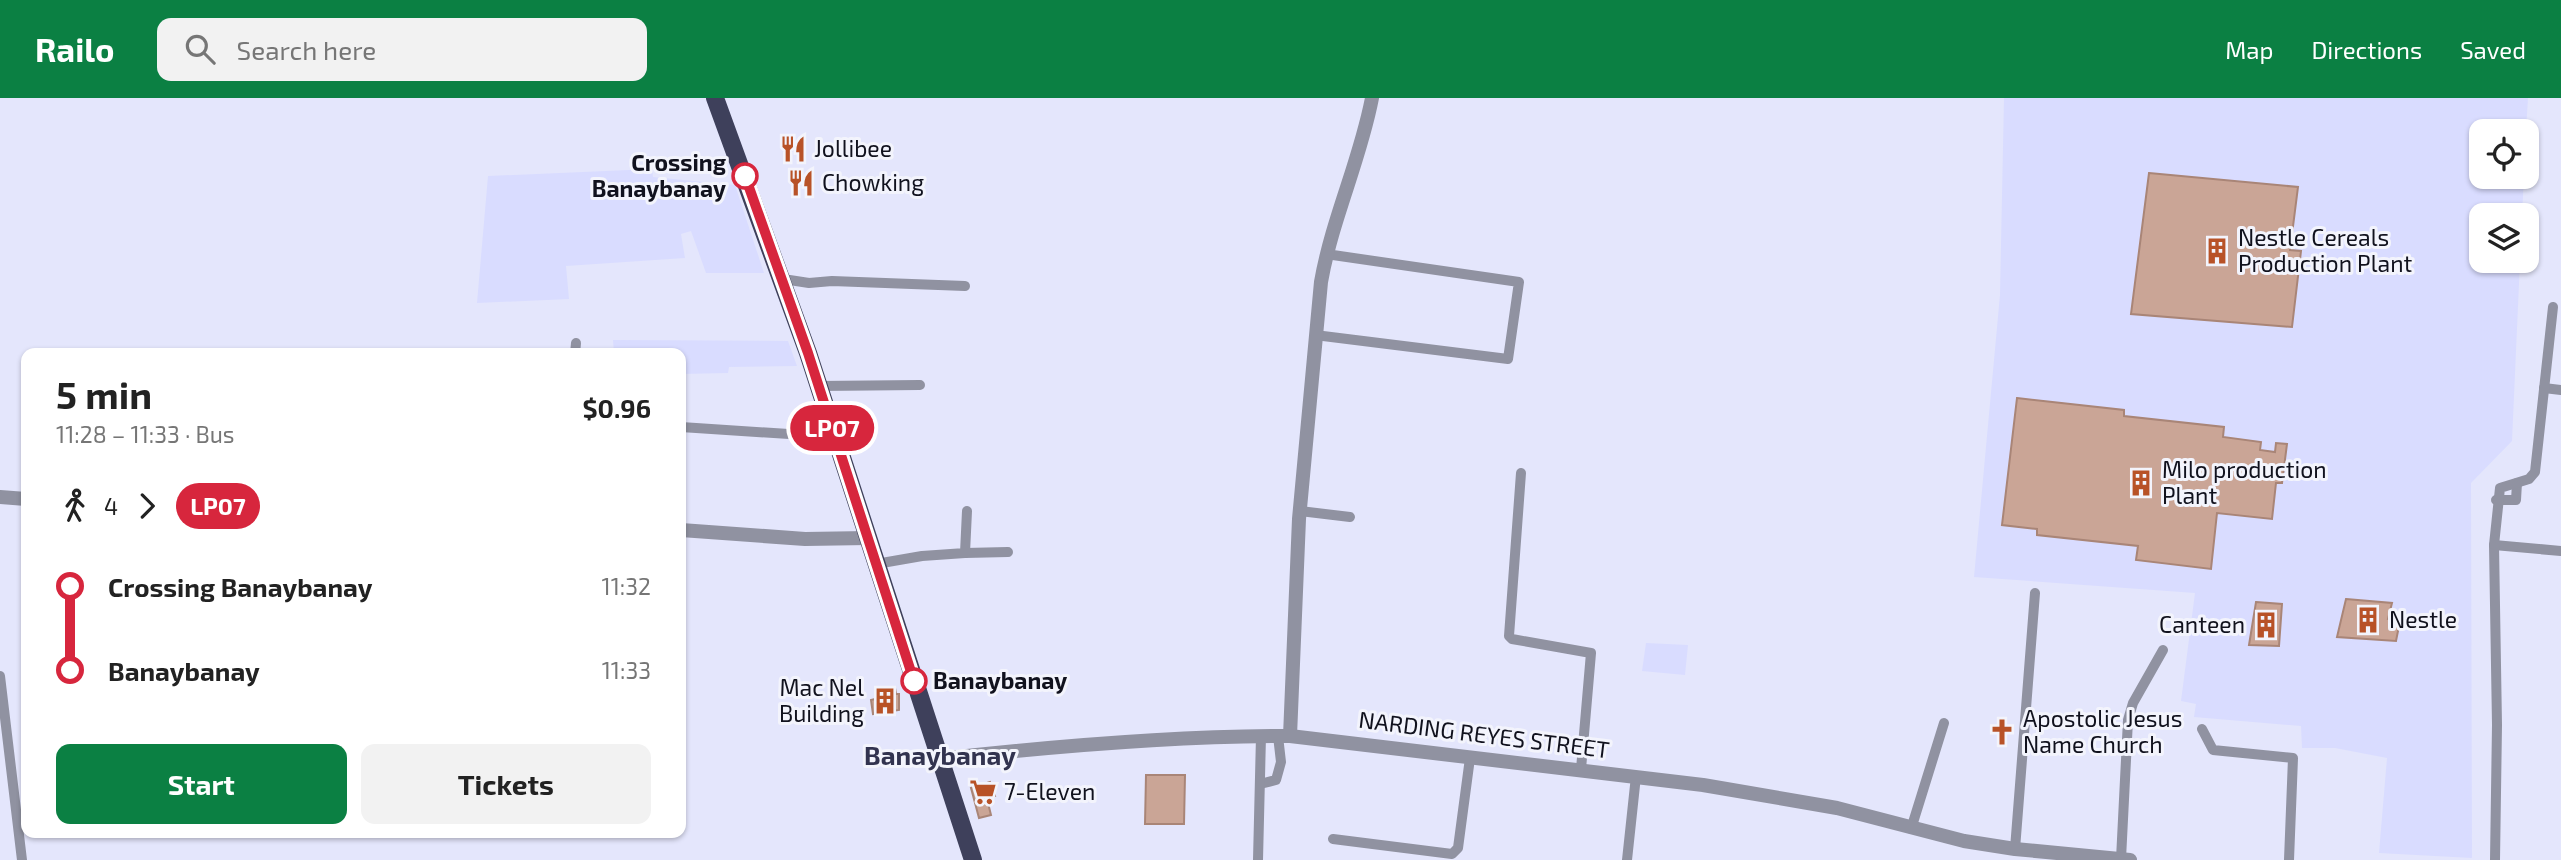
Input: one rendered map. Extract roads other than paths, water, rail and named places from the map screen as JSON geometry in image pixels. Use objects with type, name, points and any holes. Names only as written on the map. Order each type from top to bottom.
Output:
[{"type":"highway","points":[[715,98],[783,279],[973,860]]},
{"type":"street","points":[[1260,784],[1276,780],[1280,772],[1315,335],[1326,254],[1372,98]]},
{"type":"street","points":[[1315,335],[1508,359],[1519,282],[1326,254]]},
{"type":"street","points":[[783,279],[809,283],[832,281],[965,285]]},
{"type":"street","points":[[2495,860],[2496,500],[2500,488],[2529,479],[2535,472],[2553,307]]},
{"type":"street","points":[[2549,342],[2561,342]]},
{"type":"street","points":[[819,386],[920,385]]},
{"type":"street","points":[[2543,388],[2561,390]]},
{"type":"street","points":[[686,427],[817,438],[835,436]]},
{"type":"street","points":[[1521,473],[1509,636],[1512,639],[1591,653],[1581,769]]},
{"type":"street","points":[[2496,500],[2515,501],[2518,482]]},
{"type":"street","points":[[0,497],[21,499]]},
{"type":"street","points":[[965,553],[967,511]]},
{"type":"street","points":[[1300,511],[1350,517]]},
{"type":"street","points":[[686,530],[805,539],[868,538]]},
{"type":"street","points":[[2494,545],[2561,551]]},
{"type":"street","points":[[876,564],[922,556],[1008,552]]},
{"type":"street","points":[[2015,849],[2035,593]]},
{"type":"street","points":[[2121,859],[2128,720],[2133,703],[2163,650]]},
{"type":"street","points":[[0,676],[22,860]]},
{"type":"street","points":[[1911,829],[1944,723]]},
{"type":"street","points":[[2202,729],[2213,750],[2293,758],[2290,860]]},
{"type":"street","points":[[1258,860],[1261,736]]},
{"type":"street","name":"NARDING REYES STREET","points":[[940,759],[1074,745],[1284,736],[1636,776],[1837,808],[1911,829],[2015,849],[2130,860]]},
{"type":"street","points":[[1333,839],[1452,854],[1458,848],[1470,758]]},
{"type":"street","points":[[1627,860],[1636,776]]},
{"type":"place","name":"Jollibee","points":[[793,149]]},
{"type":"place","name":"Crossing Banaybanay","points":[[745,176]]},
{"type":"place","name":"Chowking","points":[[801,183]]},
{"type":"place","name":"Nestle Cereals Production Plant","points":[[2217,251]]},
{"type":"place","name":"Milo production Plant","points":[[2141,483]]},
{"type":"place","name":"Nestle","points":[[2368,620]]},
{"type":"place","name":"Canteen","points":[[2266,625]]},
{"type":"place","name":"Banaybanay","points":[[914,681]]},
{"type":"place","name":"Mac Nel Building","points":[[885,701]]},
{"type":"place","name":"Apostolic Jesus Name Church","points":[[2002,732]]},
{"type":"place","name":"7-Eleven","points":[[983,792]]},
{"type":"district","name":"Banaybanay","points":[[940,756]]}]
